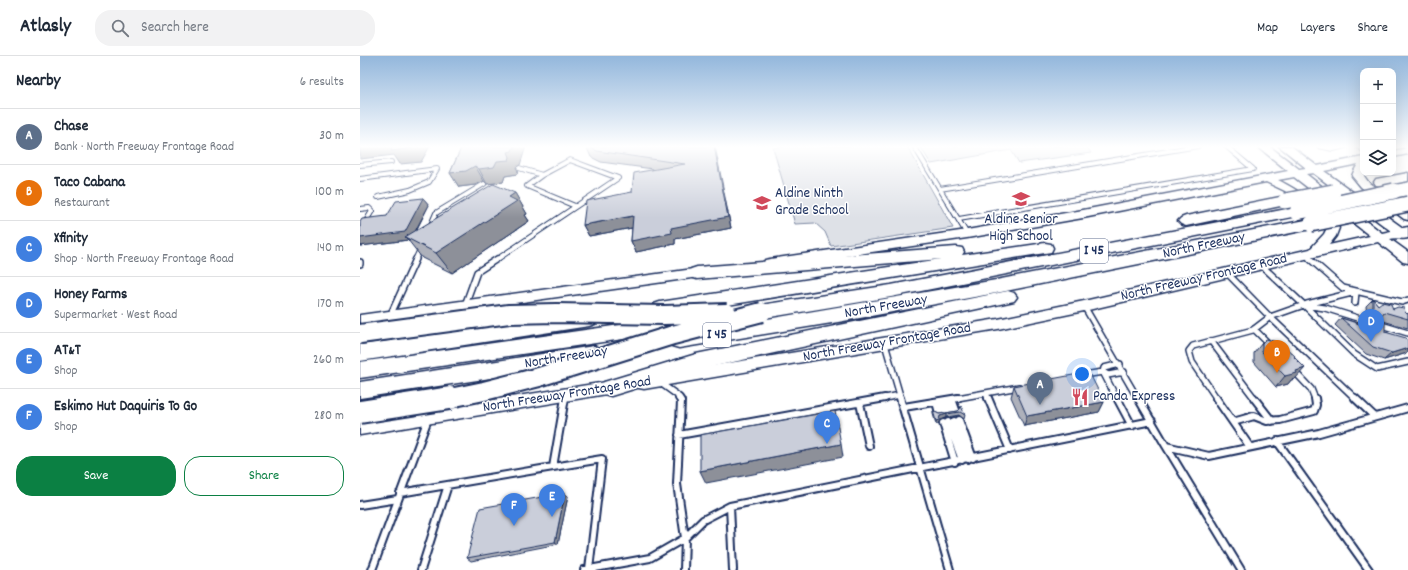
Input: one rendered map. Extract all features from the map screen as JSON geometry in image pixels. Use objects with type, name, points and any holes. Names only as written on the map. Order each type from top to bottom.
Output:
[{"type":"highway","name":"North Freeway","points":[[361,364],[762,312],[891,291],[1291,207],[1381,182],[1408,177]]},
{"type":"highway","name":"North Freeway","points":[[361,364],[714,301],[1401,190]]},
{"type":"highway","name":"North Freeway","points":[[360,390],[765,327],[921,301],[1408,204]]},
{"type":"highway","points":[[697,274],[987,250],[1030,251]]},
{"type":"highway","points":[[611,388],[696,362],[1036,290],[1072,272]]},
{"type":"highway","points":[[360,334],[510,314],[556,313],[664,316],[762,312]]},
{"type":"highway","points":[[360,412],[428,402],[484,391],[539,377],[673,335],[762,312]]},
{"type":"main road","points":[[1292,170],[1408,259]]},
{"type":"main road","points":[[360,320],[697,274],[967,234],[1083,214],[1310,170]]},
{"type":"main road","points":[[1316,170],[1406,234]]},
{"type":"main road","points":[[1360,170],[1358,176],[1365,185],[1408,216]]},
{"type":"main road","points":[[1266,178],[1289,189],[1329,222],[1333,228],[1330,236],[1310,253]]},
{"type":"main road","name":"North Freeway Frontage Road","points":[[360,428],[885,344],[998,324],[1084,306],[1379,237],[1406,234]]},
{"type":"lane","points":[[360,179],[429,170]]},
{"type":"lane","points":[[378,197],[410,190],[429,182],[436,170]]},
{"type":"lane","points":[[527,170],[542,174]]},
{"type":"lane","points":[[550,170],[542,174],[527,186],[575,206]]},
{"type":"lane","points":[[465,305],[477,272],[618,178],[597,170]]},
{"type":"lane","points":[[929,170],[967,234]]},
{"type":"lane","points":[[940,189],[1054,170]]},
{"type":"lane","points":[[959,220],[1247,170]]},
{"type":"lane","points":[[426,234],[436,213],[484,184]]},
{"type":"lane","points":[[360,209],[369,208],[372,211],[360,231]]},
{"type":"lane","points":[[390,316],[423,241]]},
{"type":"lane","points":[[1310,253],[1343,288],[1388,298],[1402,302],[1408,306]]},
{"type":"lane","points":[[1261,265],[1354,354],[1377,369],[1408,362]]},
{"type":"lane","points":[[1227,273],[1270,317],[1375,417]]},
{"type":"lane","points":[[1355,303],[1356,292]]},
{"type":"lane","points":[[1250,447],[1192,362],[1189,351],[1193,346],[1254,328],[1270,317],[1304,305],[1356,292]]},
{"type":"lane","points":[[1372,301],[1373,295]]},
{"type":"lane","points":[[1388,298],[1388,306]]},
{"type":"lane","points":[[1402,302],[1408,300]]},
{"type":"lane","points":[[1402,302],[1402,309]]},
{"type":"lane","points":[[1304,305],[1355,314],[1367,320]]},
{"type":"lane","points":[[1084,306],[1120,364],[1166,446],[1241,570]]},
{"type":"lane","points":[[1378,324],[1387,324],[1401,328],[1408,333]]},
{"type":"lane","points":[[1254,328],[1274,350]]},
{"type":"lane","points":[[1211,341],[1272,421]]},
{"type":"lane","points":[[885,344],[922,468],[950,570]]},
{"type":"lane","points":[[1103,372],[1104,368],[1120,364]]},
{"type":"lane","points":[[1233,422],[1254,416],[1267,421],[1280,420],[1314,411],[1316,407],[1316,400],[1310,387],[1289,366]]},
{"type":"lane","points":[[1103,372],[1132,426]]},
{"type":"lane","points":[[1080,376],[1103,372],[1108,375],[1124,372]]},
{"type":"lane","points":[[658,381],[680,398],[677,484],[685,538],[684,570]]},
{"type":"lane","points":[[904,407],[1025,386]]},
{"type":"lane","points":[[986,393],[1010,450]]},
{"type":"lane","points":[[553,467],[565,395]]},
{"type":"lane","points":[[679,434],[900,395]]},
{"type":"lane","points":[[944,400],[947,411],[944,400]]},
{"type":"lane","points":[[860,402],[869,446]]},
{"type":"lane","points":[[1166,446],[1209,456],[1318,433],[1408,408]]},
{"type":"lane","points":[[372,570],[428,417]]},
{"type":"lane","points":[[360,505],[448,485],[602,459],[586,570],[607,568],[650,558],[685,538],[703,520],[730,506],[1152,421]]},
{"type":"lane","points":[[964,460],[951,422],[964,460]]},
{"type":"lane","points":[[1276,441],[1368,570]]},
{"type":"lane","points":[[421,570],[448,485]]},
{"type":"lane","points":[[730,506],[732,570]]},
{"type":"shaded area","points":[[779,170],[920,170],[953,228],[831,246],[825,232],[815,223],[795,224]]},
{"type":"building","points":[[451,170],[468,170],[466,171],[450,173]]},
{"type":"building","points":[[651,170],[719,170],[728,217],[671,228],[672,233],[631,241],[633,216],[583,225],[586,201],[632,192],[634,173]]},
{"type":"building","points":[[493,184],[515,193],[509,197],[517,201],[436,253],[405,237]]},
{"type":"building","points":[[423,198],[405,232],[360,238],[360,222],[362,219],[387,216],[396,201]]},
{"type":"building","points":[[1373,299],[1378,305],[1382,302],[1391,304],[1393,309],[1398,307],[1404,308],[1405,312],[1407,314],[1408,313],[1408,319],[1384,312],[1380,318],[1385,321],[1385,332],[1406,338],[1408,340],[1408,348],[1392,353],[1373,347],[1341,318],[1375,329],[1374,318],[1378,314],[1373,310]]},
{"type":"building","points":[[1266,339],[1283,345],[1305,368],[1296,371],[1297,373],[1285,376],[1262,352],[1262,343]]},
{"type":"building","points":[[1089,372],[1104,402],[1027,416],[1014,386]]},
{"type":"building","points":[[961,406],[965,415],[960,412],[947,414],[940,416],[939,420],[936,421],[933,411],[939,414],[958,411]]},
{"type":"building","points":[[835,411],[841,444],[700,471],[700,435]]},
{"type":"building","points":[[565,493],[555,542],[467,558],[480,508]]},
{"type":"place","name":"Aldine Senior High School","points":[[1021,199]]},
{"type":"place","name":"Aldine Ninth Grade School","points":[[762,203]]},
{"type":"place","name":"Honey Farms","points":[[1371,342]]},
{"type":"place","name":"Taco Cabana","points":[[1277,373]]},
{"type":"place","name":"Panda Express","points":[[1080,397]]},
{"type":"place","name":"Chase","points":[[1040,405]]},
{"type":"place","name":"Xfinity","points":[[827,444]]},
{"type":"place","name":"AT&T","points":[[552,517]]},
{"type":"place","name":"Eskimo Hut Daquiris To Go","points":[[514,526]]}]
